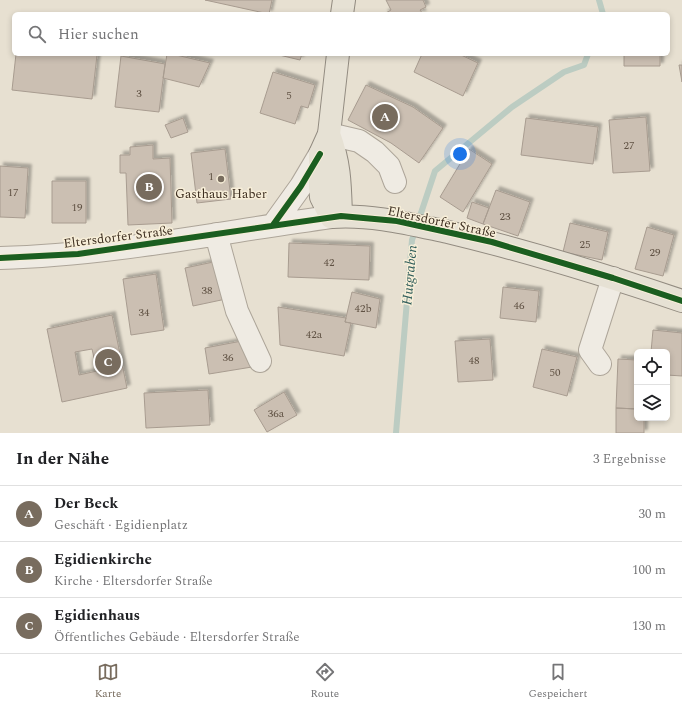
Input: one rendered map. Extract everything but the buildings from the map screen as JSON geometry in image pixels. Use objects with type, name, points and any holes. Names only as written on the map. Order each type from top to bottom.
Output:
[{"type":"main road","points":[[342,12],[344,0]]},
{"type":"main road","points":[[336,216],[321,197],[320,154],[329,134],[338,56]]},
{"type":"main road","points":[[329,134],[339,167],[336,216]]},
{"type":"main road","name":"Eltersdorfer Straße","points":[[336,216],[397,221],[492,242],[613,278],[682,301]]},
{"type":"street","points":[[329,134],[359,141],[375,152],[389,166],[394,182]]},
{"type":"street","points":[[274,225],[301,186],[320,154]]},
{"type":"street","name":"Eltersdorfer Straße","points":[[0,258],[78,254],[336,216]]},
{"type":"street","points":[[216,234],[237,311],[260,361]]},
{"type":"street","points":[[600,364],[590,350],[613,278]]},
{"type":"waterway","name":"Hutgraben","points":[[599,0],[602,12]]},
{"type":"waterway","name":"Hutgraben","points":[[396,433],[412,240],[435,171],[512,107],[564,72],[584,65],[587,56]]},
{"type":"cycle path","points":[[273,225],[301,186],[320,154]]},
{"type":"cycle path","points":[[0,258],[78,254],[341,216],[397,221],[492,242],[613,278],[682,301]]},
{"type":"place","name":"Der Beck","points":[[385,117]]},
{"type":"place","name":"Gasthaus Haber","points":[[221,179]]},
{"type":"place","name":"Egidienkirche","points":[[149,187]]},
{"type":"place","name":"Egidienhaus","points":[[108,362]]}]
